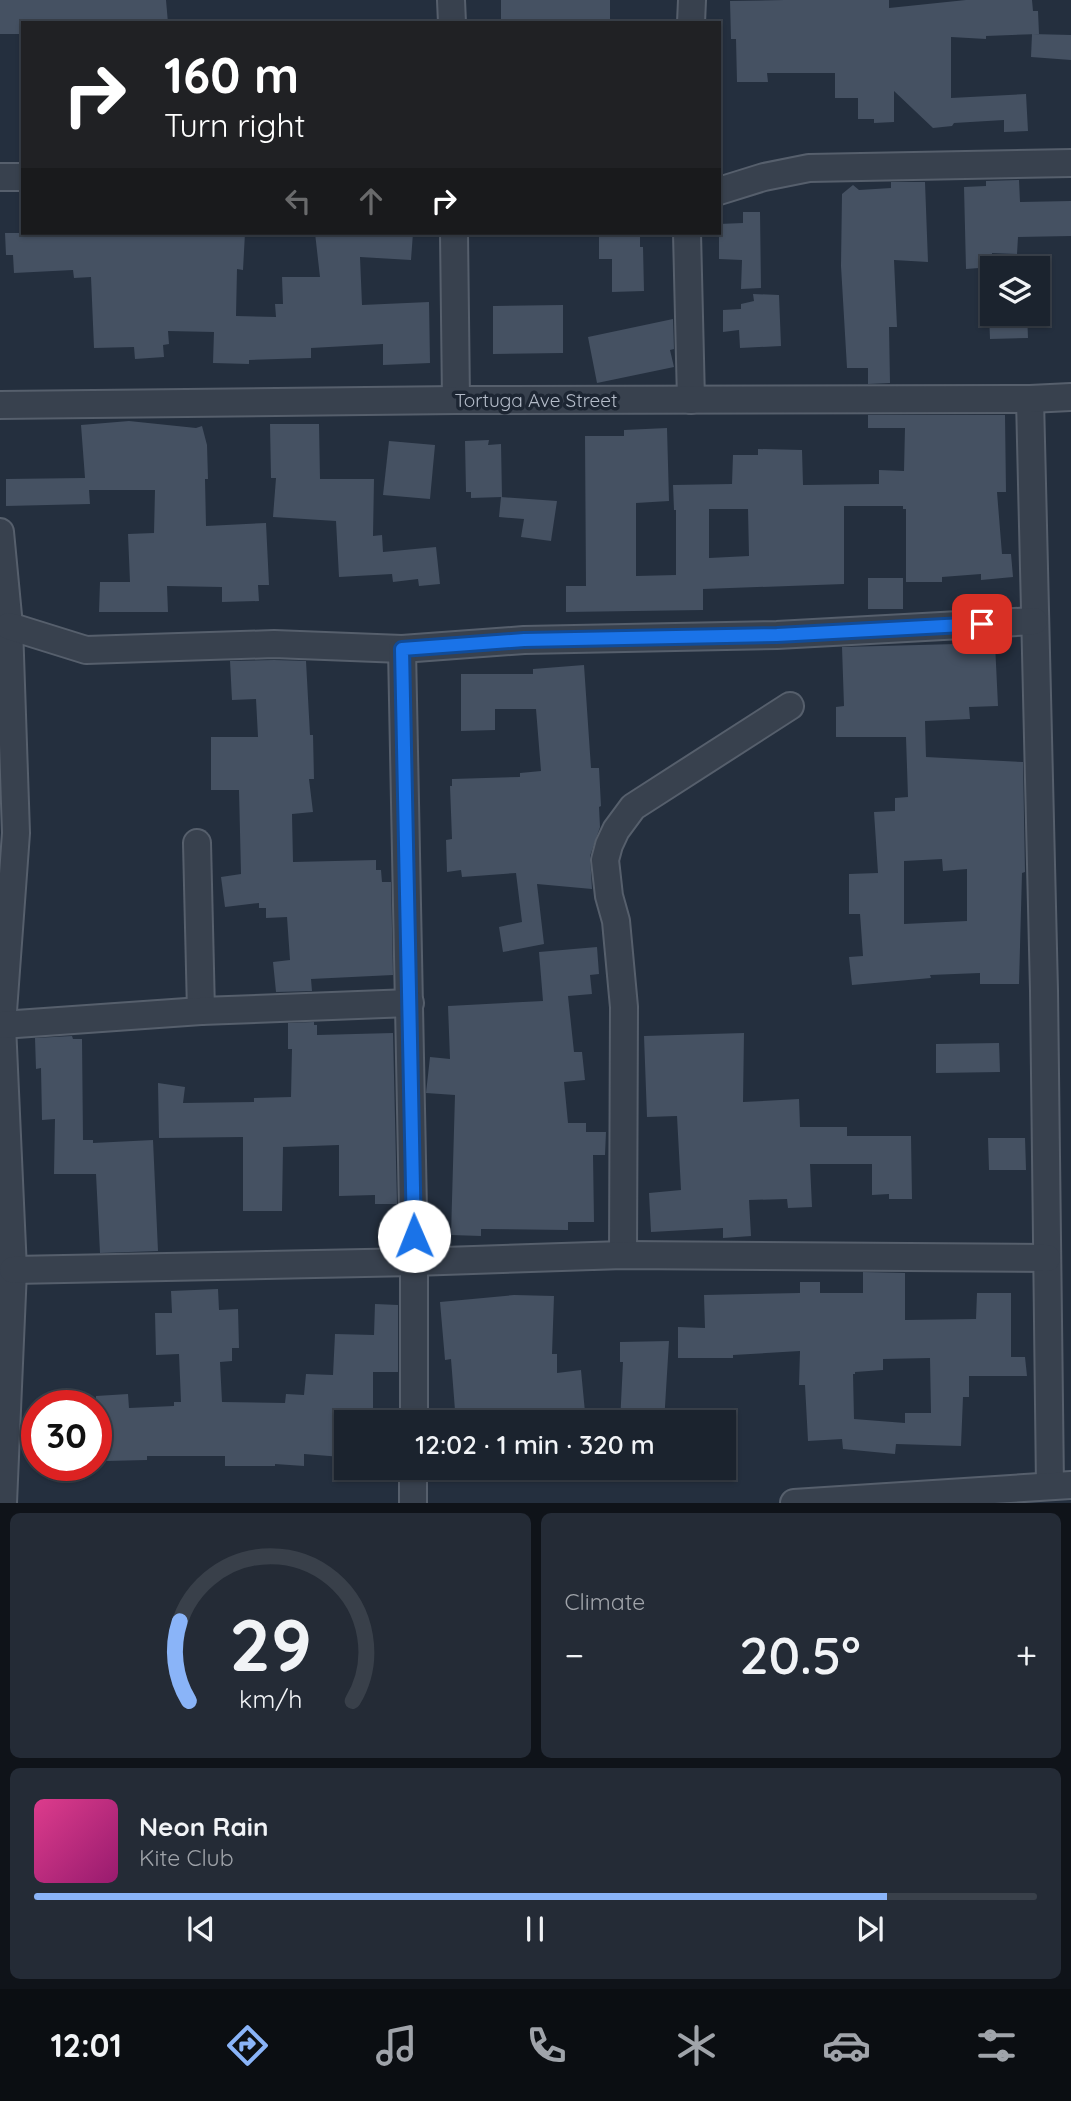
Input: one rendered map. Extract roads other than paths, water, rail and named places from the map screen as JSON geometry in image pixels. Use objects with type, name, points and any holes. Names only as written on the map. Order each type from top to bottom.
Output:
[{"type":"street","points":[[451,0],[452,21]]},
{"type":"street","points":[[691,21],[692,0]]},
{"type":"street","points":[[721,190],[764,177],[809,168],[1071,163]]},
{"type":"street","points":[[0,177],[21,177]]},
{"type":"street","points":[[454,235],[456,400]]},
{"type":"street","points":[[687,235],[691,400]]},
{"type":"street","name":"Tortuga Ave Street","points":[[0,405],[1071,397]]},
{"type":"street","points":[[794,1503],[1061,1486],[1047,1258],[1044,991],[1030,399]]},
{"type":"street","points":[[0,532],[9,626],[16,833],[2,1025],[13,1270],[3,1503]]},
{"type":"street","points":[[9,626],[86,650],[274,644],[402,649],[524,640],[777,635],[1034,621]]},
{"type":"street","points":[[402,649],[410,1003],[414,1410]]},
{"type":"street","points":[[623,1255],[624,1007],[616,921],[606,877],[608,845],[634,807],[790,706]]},
{"type":"street","points":[[197,843],[201,1011]]},
{"type":"street","points":[[2,1025],[201,1011],[410,1003]]},
{"type":"street","points":[[13,1270],[623,1255],[1047,1258]]},
{"type":"street","points":[[413,1480],[413,1503]]}]
